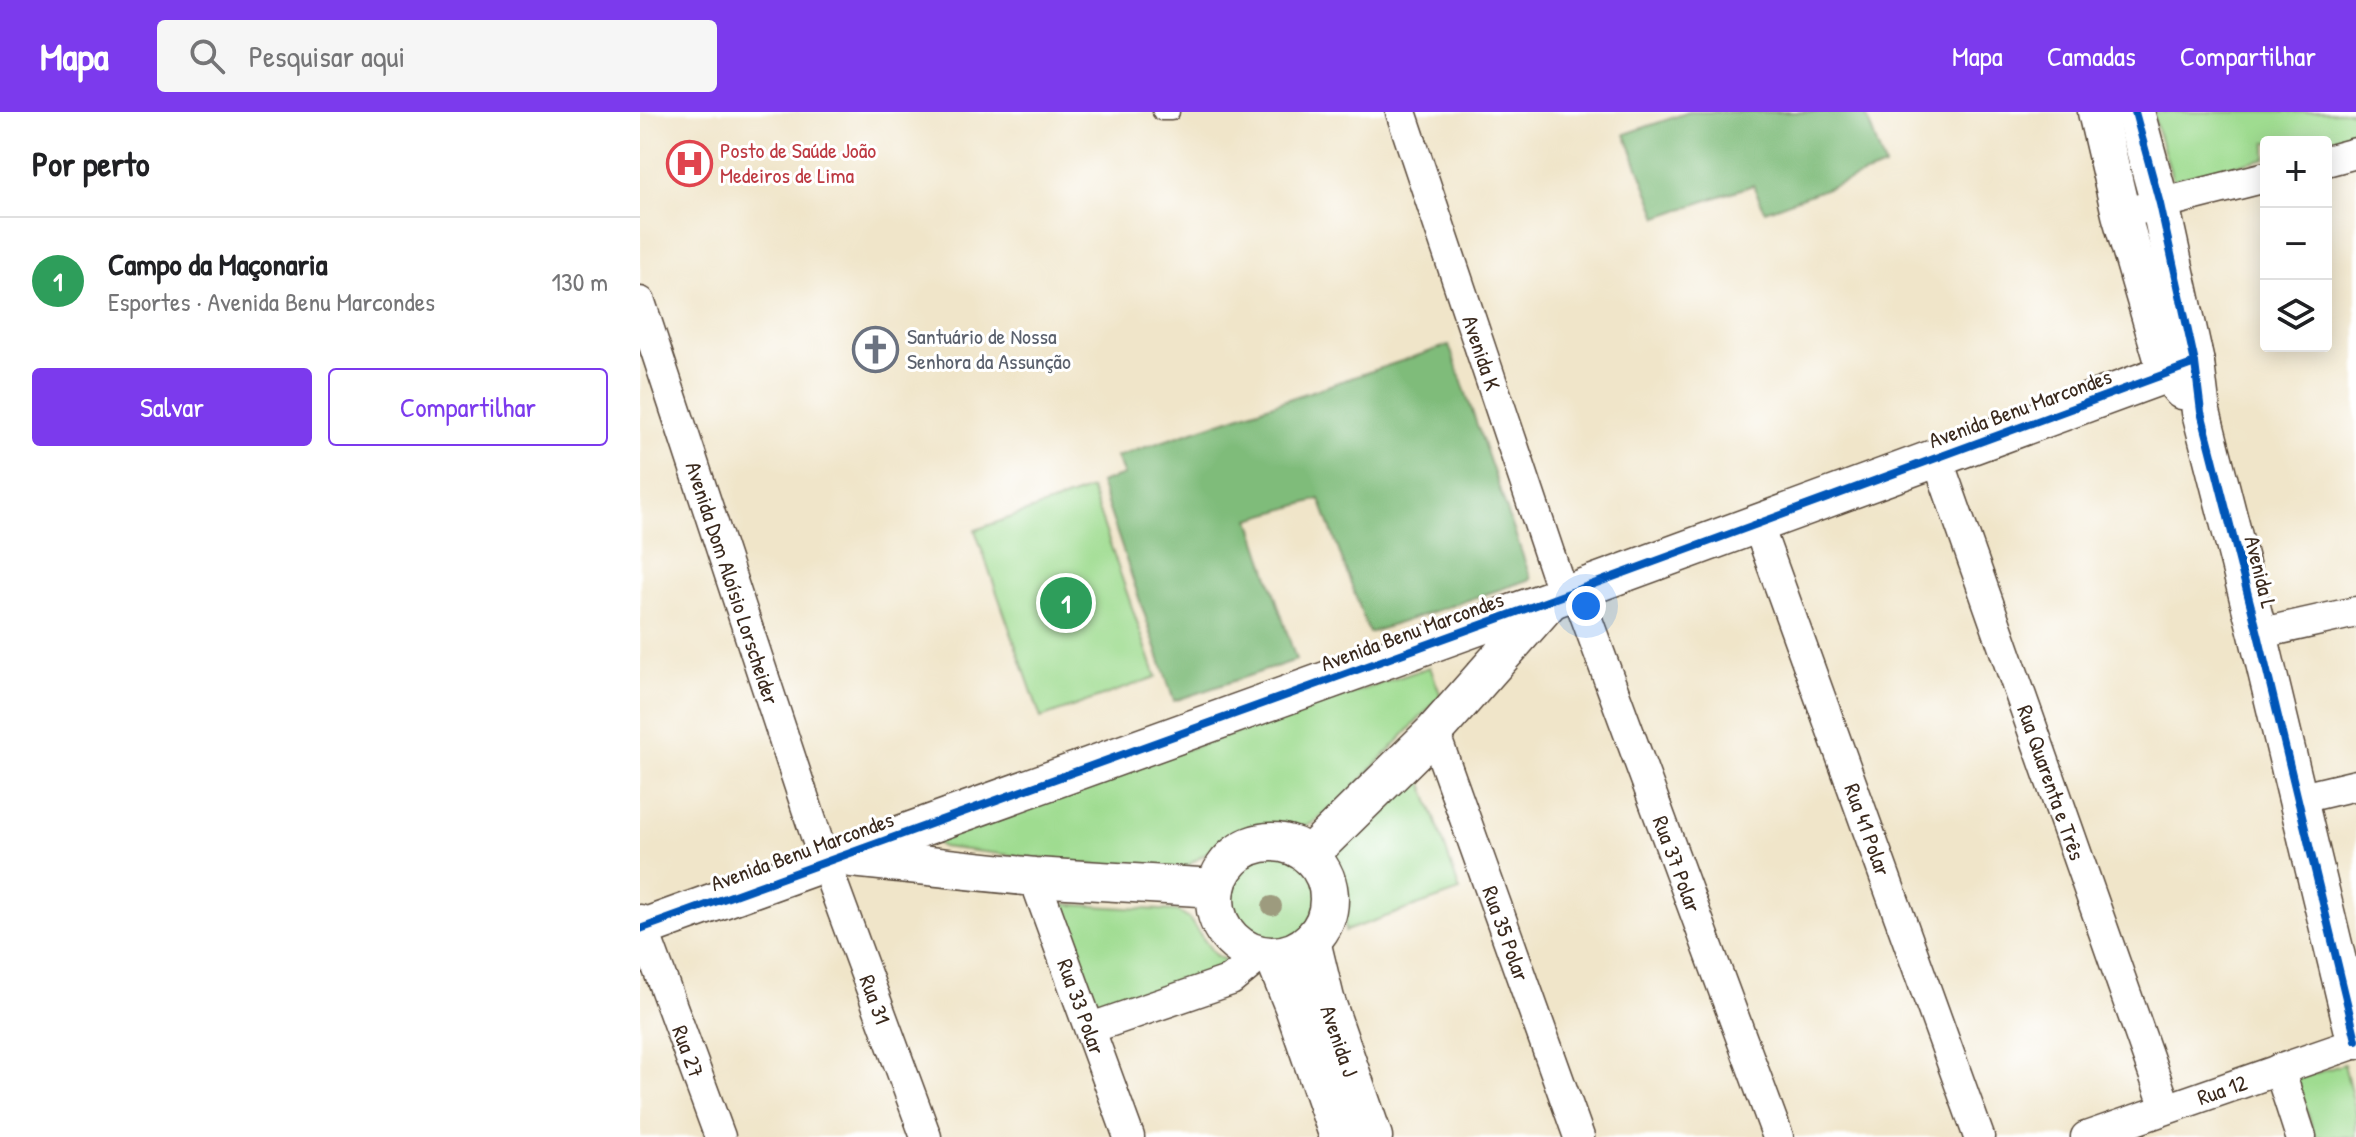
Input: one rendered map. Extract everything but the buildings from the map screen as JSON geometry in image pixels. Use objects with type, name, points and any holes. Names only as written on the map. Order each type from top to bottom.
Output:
[{"type":"street","name":"Avenida K","points":[[1401,112],[1563,595]]},
{"type":"street","name":"Avenida L","points":[[2097,112],[2121,214],[2201,412],[2297,799],[2347,959],[2356,1041]]},
{"type":"street","name":"Avenida L","points":[[2135,112],[2160,204],[2181,368]]},
{"type":"street","points":[[2332,159],[2356,153]]},
{"type":"street","points":[[2121,214],[2260,179]]},
{"type":"street","name":"Avenida Dom Aloísio Lorscheider","points":[[640,302],[649,358],[833,860]]},
{"type":"street","name":"Avenida Benu Marcondes","points":[[641,926],[833,860],[2181,368]]},
{"type":"street","name":"Rua Quarenta e Três","points":[[1937,458],[2166,1108]]},
{"type":"street","name":"Rua 41 Polar","points":[[1757,523],[1979,1137]]},
{"type":"street","name":"Avenida Benu Marcondes","points":[[1309,855],[1434,732],[1563,595]]},
{"type":"street","name":"Rua 37 Polar","points":[[1563,595],[1778,1137]]},
{"type":"street","points":[[2258,634],[2356,612]]},
{"type":"street","name":"Rua 35 Polar","points":[[1434,732],[1579,1137]]},
{"type":"street","points":[[2297,799],[2356,785]]},
{"type":"street","points":[[1272,842],[1292,845],[1309,855],[1322,870],[1329,888],[1329,907],[1323,926],[1311,941],[1288,955],[1267,956],[1244,949],[1229,938],[1215,906],[1216,888],[1223,870],[1236,855],[1253,845],[1272,842]]},
{"type":"street","name":"Avenida Benu Marcondes","points":[[833,860],[1216,888]]},
{"type":"street","name":"Rua 31","points":[[833,860],[926,1137]]},
{"type":"street","name":"Rua 33 Polar","points":[[1034,877],[1129,1137]]},
{"type":"street","name":"Rua 27","points":[[641,926],[720,1137]]},
{"type":"street","name":"Avenida J","points":[[1311,941],[1325,999],[1373,1137]]},
{"type":"street","points":[[1091,1028],[1231,980],[1267,956]]},
{"type":"street","name":"Avenida J","points":[[1267,956],[1339,1137]]},
{"type":"street","name":"Rua 12","points":[[2086,1137],[2356,1041]]},
{"type":"street","points":[[2279,1069],[2301,1137]]},
{"type":"lane","points":[[1161,112],[1171,112]]},
{"type":"green space","points":[[1689,112],[1865,112],[1885,167],[1765,211],[1753,185],[1658,217],[1625,134]]},
{"type":"green space","points":[[2152,112],[2356,112],[2356,136],[2332,142],[2332,136],[2260,136],[2260,159],[2173,180]]},
{"type":"green space","points":[[1449,345],[1531,579],[1369,633],[1320,499],[1250,519],[1296,660],[1174,701],[1100,483],[1124,475],[1116,457]]},
{"type":"green space","points":[[1091,489],[1156,677],[1041,718],[975,530]]},
{"type":"green space","points":[[1430,667],[1441,696],[1340,802],[1311,824],[1284,830],[1258,829],[1235,834],[1184,868],[1161,873],[942,847],[935,841],[939,833]]},
{"type":"green space","points":[[1418,769],[1460,891],[1345,931],[1343,892],[1329,855]]},
{"type":"green space","points":[[1272,851],[1290,855],[1305,865],[1315,880],[1319,898],[1315,916],[1305,931],[1290,941],[1272,945],[1254,941],[1239,931],[1229,916],[1225,898],[1229,880],[1239,865],[1254,855]]},
{"type":"green space","points":[[1059,904],[1177,911],[1189,919],[1215,955],[1234,965],[1101,1020]]},
{"type":"green space","points":[[2344,1064],[2356,1112],[2356,1137],[2315,1137],[2297,1079]]},
{"type":"cycle path","points":[[2135,112],[2160,204],[2195,363],[2201,412],[2356,1040]]},
{"type":"cycle path","points":[[640,929],[2195,363]]},
{"type":"place","name":"Posto de Saúde João Medeiros de Lima","points":[[689,163]]},
{"type":"place","name":"Santuário de Nossa Senhora da Assunção","points":[[876,349]]},
{"type":"place","name":"Campo da Maçonaria","points":[[1066,603]]}]
